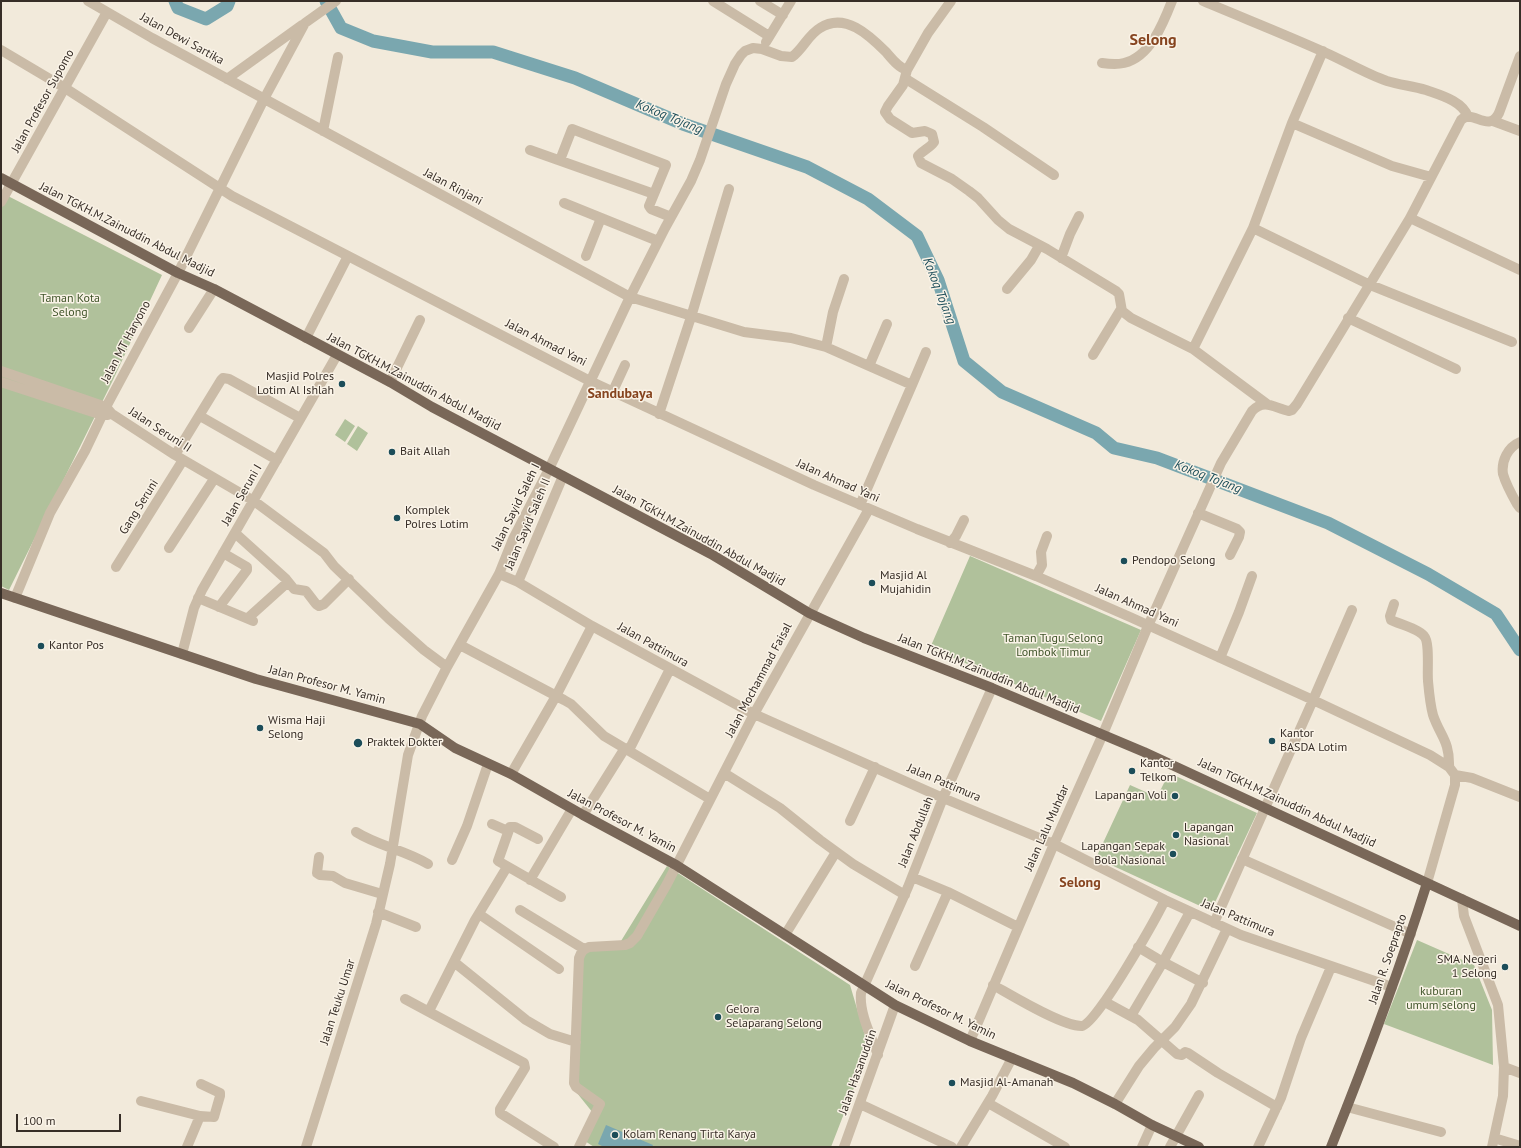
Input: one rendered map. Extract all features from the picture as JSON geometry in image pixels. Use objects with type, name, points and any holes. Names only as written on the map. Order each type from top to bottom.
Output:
[{"type":"main road","name":"Jalan TGKH.M.Zainuddin Abdul Madjid","points":[[1,178],[178,273],[214,289],[390,382],[432,407],[711,554],[809,613],[864,638],[992,688],[1103,734],[1266,807],[1520,926]]},
{"type":"main road","name":"Jalan Profesor M. Yamin","points":[[1,593],[256,679],[420,724],[455,748],[511,774],[583,816],[676,865],[896,1005],[970,1041],[1073,1083],[1175,1137],[1198,1147]]},
{"type":"main road","name":"Jalan R. Soeprapto","points":[[1331,1147],[1378,1027],[1427,883]]},
{"type":"street","name":"Jalan Dewi Sartika","points":[[88,1],[264,99]]},
{"type":"street","points":[[227,79],[336,1]]},
{"type":"street","points":[[713,1],[769,36]]},
{"type":"street","points":[[760,1],[783,15]]},
{"type":"street","points":[[791,1],[762,49],[781,56],[792,57],[819,28],[833,22],[840,22],[861,30],[877,43],[906,74],[1054,175]]},
{"type":"street","points":[[951,1],[928,33],[906,74],[904,85],[885,112],[890,119],[912,133],[925,131],[932,134],[934,142],[918,156],[921,164],[952,179],[969,191],[978,198],[1004,226],[1061,258],[1119,294],[1121,309],[1093,355]]},
{"type":"street","points":[[1102,63],[1124,63],[1140,55],[1155,36],[1172,1]]},
{"type":"street","points":[[1203,1],[1323,51],[1389,82],[1412,86],[1444,97],[1462,107],[1466,111],[1468,117]]},
{"type":"street","name":"Jalan Profesor Supomo","points":[[1,202],[107,12]]},
{"type":"street","name":"Jalan MT Haryono","points":[[15,598],[50,513],[107,412],[264,99],[305,23]]},
{"type":"street","name":"Jalan Sayid Saleh I","points":[[392,848],[408,755],[422,716],[447,667],[499,574],[514,539],[549,469],[630,297],[691,180],[708,138],[730,72],[741,54],[749,49],[762,49]]},
{"type":"street","name":"Jalan Ahmad Yani","points":[[1,50],[65,88],[219,188],[590,381],[864,507],[950,543],[1036,576],[1313,700],[1430,755],[1452,771]]},
{"type":"street","points":[[1193,349],[1253,228],[1292,123],[1323,51]]},
{"type":"street","points":[[1493,121],[1499,113],[1520,56]]},
{"type":"street","points":[[323,131],[338,57]]},
{"type":"street","name":"Jalan Rinjani","points":[[264,99],[630,297],[691,317],[744,332],[791,338],[826,348],[912,384]]},
{"type":"street","points":[[1121,309],[1131,318],[1193,349],[1266,404],[1282,410],[1292,410],[1368,284],[1410,218],[1461,120],[1468,117],[1483,121],[1493,121],[1520,131]]},
{"type":"street","points":[[1292,123],[1392,166],[1431,177]]},
{"type":"street","points":[[560,160],[572,129],[666,165],[649,206],[651,209],[671,217]]},
{"type":"street","points":[[530,150],[654,194]]},
{"type":"street","points":[[659,414],[691,317],[729,189]]},
{"type":"street","points":[[564,203],[658,241]]},
{"type":"street","points":[[1061,258],[1079,216]]},
{"type":"street","points":[[586,256],[601,218]]},
{"type":"street","points":[[1410,218],[1520,270]]},
{"type":"street","points":[[1253,228],[1368,284],[1512,342]]},
{"type":"street","points":[[1008,289],[1031,260],[1039,246]]},
{"type":"street","points":[[306,338],[348,256]]},
{"type":"street","points":[[826,348],[833,312],[844,279]]},
{"type":"street","points":[[189,328],[214,289]]},
{"type":"street","points":[[1348,318],[1456,369]]},
{"type":"street","points":[[390,382],[420,320]]},
{"type":"street","points":[[869,366],[887,324]]},
{"type":"street","name":"Jalan Mochammad Faisal","points":[[584,949],[589,947],[625,945],[632,942],[645,924],[864,507],[926,352]]},
{"type":"street","name":"Jalan Seruni I","points":[[182,654],[198,598],[337,355]]},
{"type":"street","points":[[613,391],[625,365]]},
{"type":"street","name":"Jalan Seruni II","points":[[1,372],[107,412],[179,458],[254,501],[324,553],[334,566],[424,650],[447,667]]},
{"type":"street","name":"Gang Seruni","points":[[116,567],[179,458],[200,416],[221,380],[226,378],[300,418]]},
{"type":"street","name":"Jalan Seruni II","points":[[1,382],[107,412]]},
{"type":"street","name":"Jalan Lalu Muhdar","points":[[970,1041],[1018,927],[1103,734],[1148,626],[1221,463],[1252,412],[1261,404],[1266,404]]},
{"type":"street","points":[[200,416],[277,460]]},
{"type":"street","points":[[1520,442],[1507,453],[1503,464],[1504,475],[1520,508]]},
{"type":"street","name":"Jalan Sayid Saleh II","points":[[518,582],[563,476]]},
{"type":"street","points":[[169,548],[214,479]]},
{"type":"street","points":[[1200,509],[1237,528],[1240,532],[1230,556]]},
{"type":"street","points":[[950,543],[956,536],[964,520]]},
{"type":"street","points":[[235,533],[288,582],[294,590],[306,591],[316,604],[320,606],[324,604],[349,579]]},
{"type":"street","points":[[1036,576],[1042,565],[1041,552],[1047,536]]},
{"type":"street","points":[[219,607],[247,570],[247,567],[223,554]]},
{"type":"street","name":"Jalan Pattimura","points":[[499,574],[518,582],[592,626],[754,714],[943,798],[1054,844],[1165,900],[1241,935],[1392,987]]},
{"type":"street","points":[[1220,658],[1252,576]]},
{"type":"street","points":[[198,598],[250,620],[288,582]]},
{"type":"street","name":"Jalan R. Soeprapto","points":[[1394,604],[1390,616],[1391,620],[1421,633],[1427,641],[1427,675],[1431,700],[1435,719],[1447,743],[1455,785],[1427,883]]},
{"type":"street","points":[[1214,923],[1352,610]]},
{"type":"street","points":[[511,774],[556,696],[592,626]]},
{"type":"street","points":[[460,645],[571,704],[604,736],[710,799]]},
{"type":"street","points":[[583,816],[627,749],[670,669]]},
{"type":"street","name":"Jalan Abdullah","points":[[878,1054],[861,1006],[861,993],[905,894],[943,798],[992,688]]},
{"type":"street","points":[[452,860],[467,826],[488,764]]},
{"type":"street","points":[[850,821],[875,767]]},
{"type":"street","points":[[1452,771],[1520,797]]},
{"type":"street","points":[[724,773],[780,808],[853,864],[905,894]]},
{"type":"street","points":[[530,880],[572,809]]},
{"type":"street","points":[[492,824],[508,831]]},
{"type":"street","points":[[538,839],[512,826],[508,831],[497,859],[499,862],[561,897]]},
{"type":"street","points":[[356,832],[363,837],[412,855],[428,864]]},
{"type":"street","name":"Jalan Teuku Umar","points":[[306,1147],[369,947],[390,864],[392,848]]},
{"type":"street","points":[[785,935],[836,852]]},
{"type":"street","points":[[319,857],[317,873],[320,875],[333,876],[345,883],[382,894]]},
{"type":"street","points":[[1242,859],[1410,934]]},
{"type":"street","points":[[430,1011],[479,914],[507,866]]},
{"type":"street","points":[[912,877],[948,892],[1018,927]]},
{"type":"street","points":[[915,966],[948,892]]},
{"type":"street","points":[[1462,899],[1464,916],[1498,1005],[1504,1067],[1503,1096],[1493,1142],[1520,1146]]},
{"type":"street","points":[[994,985],[1053,1018],[1080,1026],[1086,1024],[1105,1002],[1165,900]]},
{"type":"street","points":[[520,910],[584,949],[579,958],[575,1085],[600,1104],[583,1145]]},
{"type":"street","points":[[378,912],[416,927]]},
{"type":"street","points":[[1131,1016],[1190,912]]},
{"type":"street","points":[[479,914],[559,969]]},
{"type":"street","points":[[1115,1104],[1139,1066],[1175,1027],[1191,1004],[1227,929]]},
{"type":"street","points":[[1138,947],[1202,983]]},
{"type":"street","points":[[454,962],[526,1020],[550,1034],[576,1042]]},
{"type":"street","points":[[1258,1147],[1281,1098],[1301,1038],[1332,967]]},
{"type":"street","points":[[405,999],[430,1011],[525,1064],[525,1068],[500,1109],[500,1113],[554,1147]]},
{"type":"street","points":[[1105,1002],[1131,1016],[1162,1040],[1177,1054],[1182,1055],[1185,1052],[1188,1053],[1218,1073],[1277,1107]]},
{"type":"street","name":"Jalan Hasanuddin","points":[[844,1147],[896,1005]]},
{"type":"street","points":[[961,1147],[988,1103],[1012,1058]]},
{"type":"street","points":[[1504,1067],[1520,1073]]},
{"type":"street","points":[[141,1100],[200,1116],[214,1117],[220,1096],[217,1091],[201,1084]]},
{"type":"street","points":[[1170,1147],[1199,1095]]},
{"type":"street","points":[[988,1103],[1065,1147]]},
{"type":"street","points":[[860,1104],[952,1147]]},
{"type":"street","points":[[1347,1107],[1440,1132]]},
{"type":"street","points":[[187,1147],[200,1116]]},
{"type":"street","points":[[1142,1147],[1152,1125]]},
{"type":"green space","name":"Taman Kota Selong","points":[[6,195],[162,275],[113,380],[9,590],[1,586],[1,205]]},
{"type":"green space","points":[[345,419],[355,426],[345,442],[335,435]]},
{"type":"green space","points":[[358,426],[368,433],[357,451],[347,444]]},
{"type":"green space","name":"Taman Tugu Selong Lombok Timur","points":[[970,556],[1141,630],[1101,721],[930,648]]},
{"type":"green space","name":"Lapangan Nasional","points":[[1169,773],[1257,813],[1211,911],[1096,858],[1130,785],[1157,797]]},
{"type":"green space","name":"Gelora Selaparang Selong","points":[[667,866],[850,985],[869,1049],[831,1147],[594,1147],[585,1141],[593,1113],[573,1088],[581,945],[621,941]]},
{"type":"green space","name":"kuburan umum selong","points":[[1417,940],[1474,965],[1492,1010],[1493,1065],[1384,1024]]},
{"type":"water","name":"Kolam Renang Tirta Karya","points":[[606,1125],[653,1145],[652,1147],[604,1147],[598,1144]]},
{"type":"waterway","name":"Kokoq Tojang","points":[[175,1],[178,8],[206,19],[227,6],[229,1]]},
{"type":"waterway","name":"Kokoq Tojang","points":[[326,1],[341,28],[373,41],[432,52],[493,52],[575,78],[683,124],[807,167],[868,199],[917,236],[938,280],[964,361],[1002,392],[1096,433],[1114,448],[1157,458],[1328,523],[1428,574],[1496,614],[1520,650]]},
{"type":"place","name":"Masjid Polres Lotim Al Ishlah","points":[[342,384]]},
{"type":"place","name":"Bait Allah","points":[[392,452]]},
{"type":"place","name":"Komplek Polres Lotim","points":[[397,518]]},
{"type":"place","name":"Pendopo Selong","points":[[1124,561]]},
{"type":"place","name":"Masjid Al Mujahidin","points":[[872,583]]},
{"type":"place","name":"Kantor Pos","points":[[41,646]]},
{"type":"place","name":"Wisma Haji Selong","points":[[260,728]]},
{"type":"place","name":"Kantor BASDA Lotim","points":[[1272,741]]},
{"type":"place","name":"Praktek Dokter","points":[[358,743]]},
{"type":"place","name":"Kantor Telkom","points":[[1132,771]]},
{"type":"place","name":"Lapangan Voli","points":[[1175,796]]},
{"type":"place","name":"Lapangan Nasional","points":[[1176,835]]},
{"type":"place","name":"Lapangan Sepak Bola Nasional","points":[[1173,854]]},
{"type":"place","name":"SMA Negeri 1 Selong","points":[[1505,967]]},
{"type":"place","name":"Gelora Selaparang Selong","points":[[718,1017]]},
{"type":"place","name":"Masjid Al-Amanah","points":[[952,1083]]},
{"type":"place","name":"Kolam Renang Tirta Karya","points":[[615,1135]]},
{"type":"district","name":"Selong","points":[[1153,40]]},
{"type":"district","name":"Sandubaya","points":[[620,394]]},
{"type":"district","name":"Selong","points":[[1080,883]]}]
